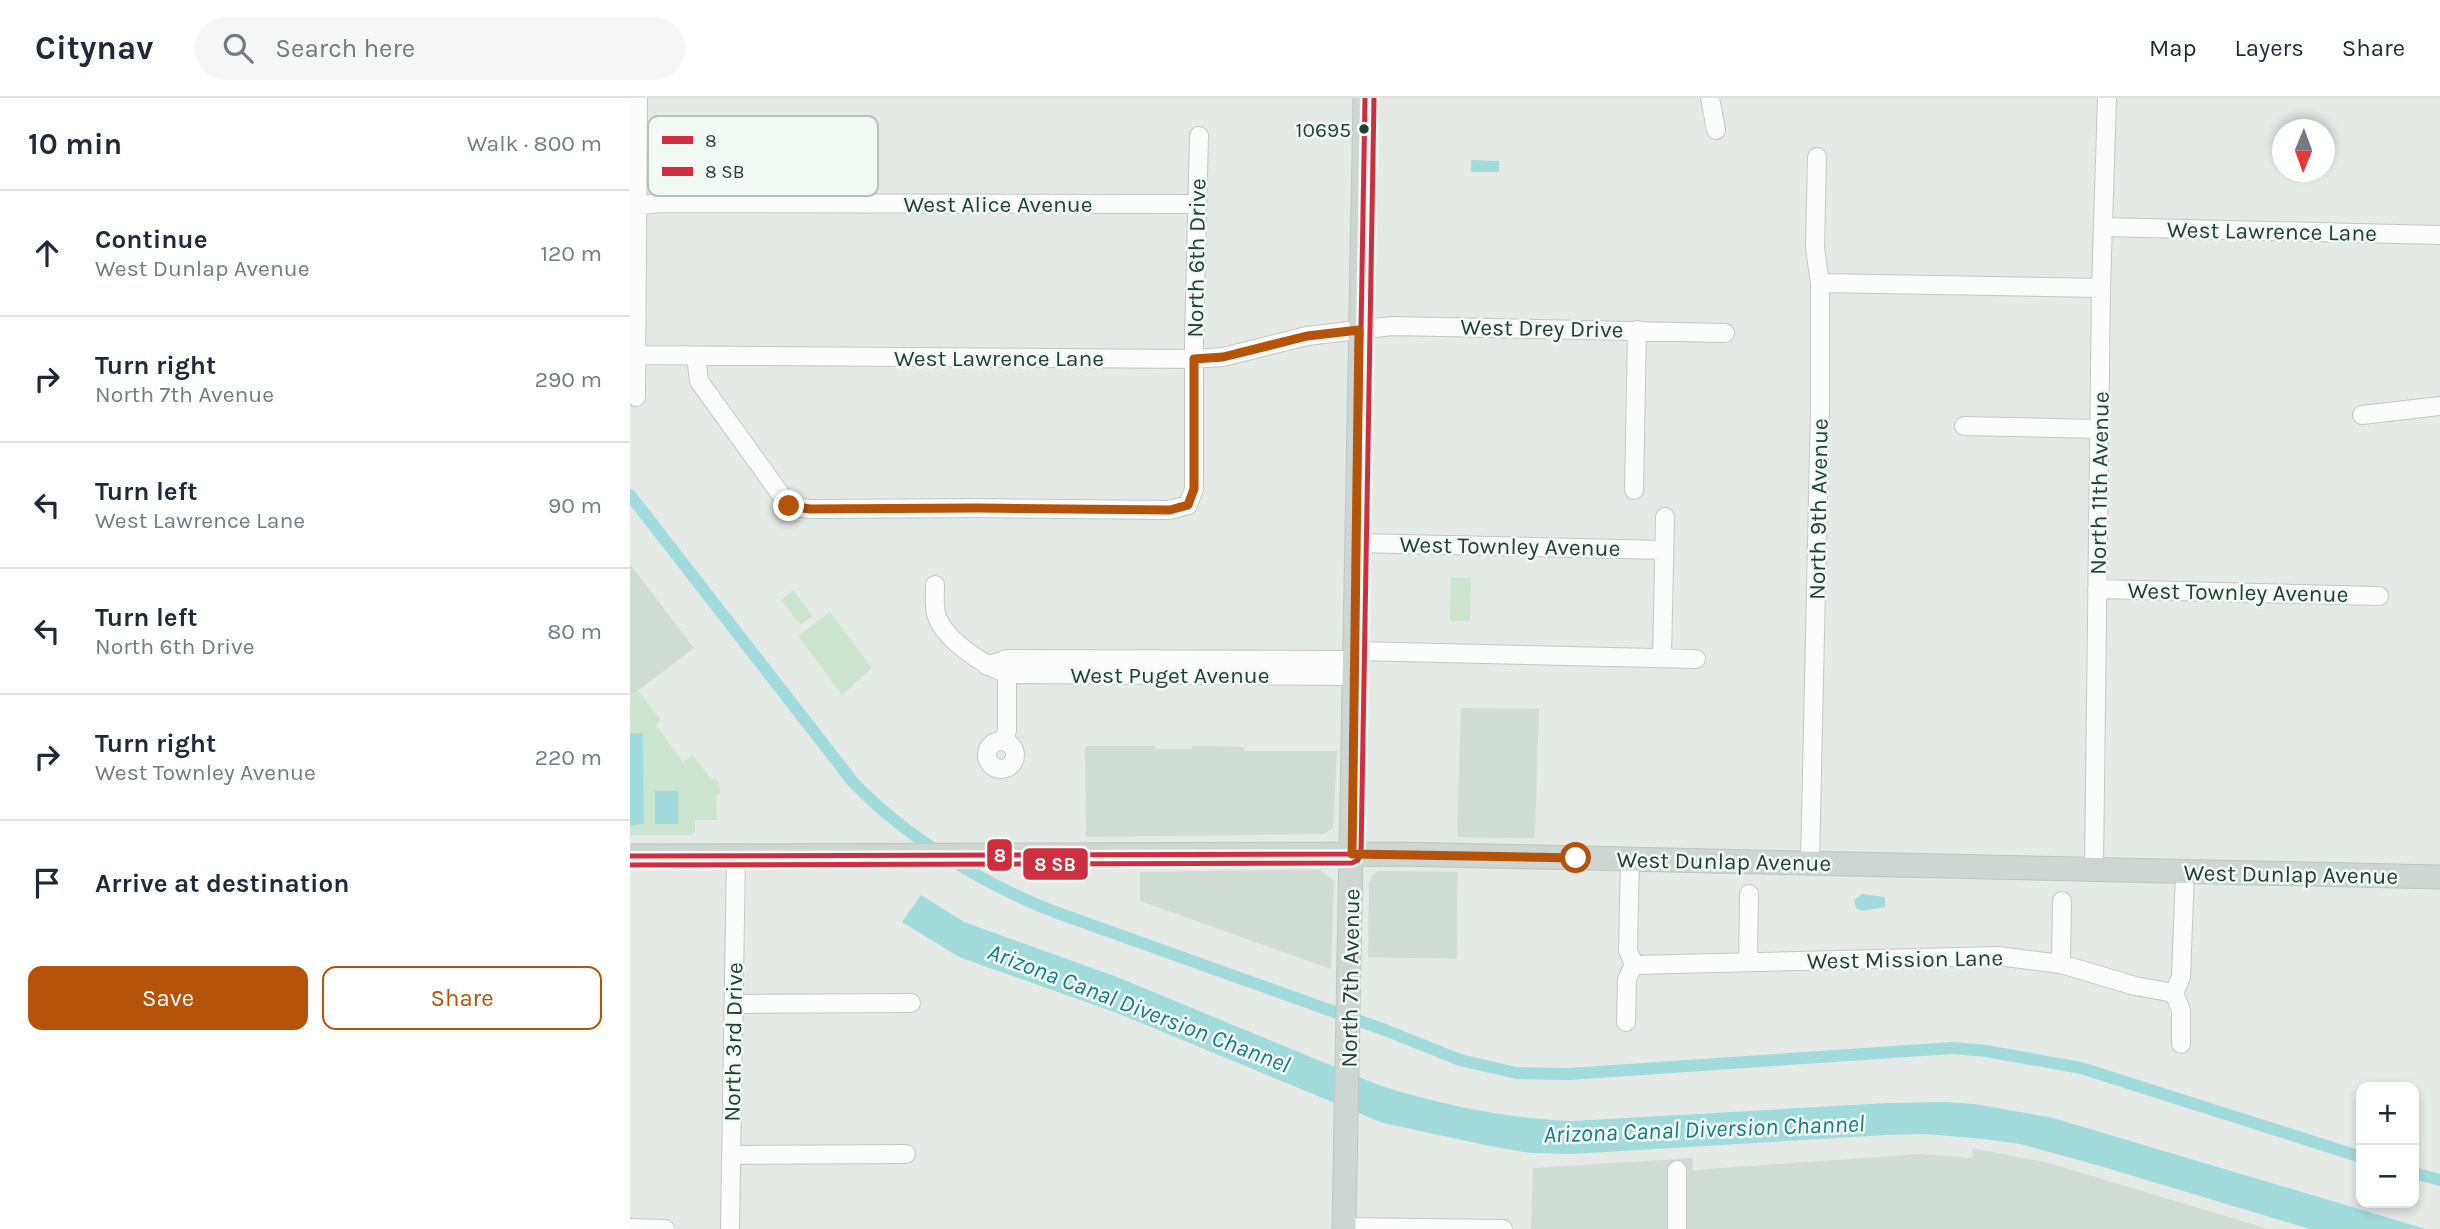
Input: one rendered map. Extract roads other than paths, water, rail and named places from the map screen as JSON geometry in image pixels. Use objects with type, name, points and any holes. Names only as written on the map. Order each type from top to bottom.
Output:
[{"type":"main road","name":"North 7th Avenue","points":[[1344,1228],[1365,98]]},
{"type":"main road","name":"West Dunlap Avenue","points":[[630,856],[1352,854],[2440,877]]},
{"type":"street","points":[[636,397],[633,206],[638,98]]},
{"type":"street","points":[[1710,98],[1716,130]]},
{"type":"street","name":"North 11th Avenue","points":[[2094,869],[2101,288],[2107,98]]},
{"type":"street","name":"North 6th Drive","points":[[696,356],[699,381],[789,506],[810,509],[1170,510],[1188,505],[1194,489],[1199,135]]},
{"type":"street","name":"North 9th Avenue","points":[[1810,863],[1820,407],[1820,284],[1815,248],[1817,157]]},
{"type":"street","name":"West Alice Avenue","points":[[633,206],[660,203],[1197,204]]},
{"type":"street","name":"West Lawrence Lane","points":[[2103,227],[2440,235]]},
{"type":"street","points":[[1820,284],[2101,288]]},
{"type":"street","name":"West Drey Drive","points":[[1359,330],[1392,326],[1725,332]]},
{"type":"street","name":"West Lawrence Lane","points":[[636,355],[1194,359],[1223,357],[1307,336],[1359,330]]},
{"type":"street","points":[[1634,490],[1637,330]]},
{"type":"street","points":[[2362,415],[2440,406]]},
{"type":"street","points":[[1964,426],[2099,429]]},
{"type":"street","points":[[1662,658],[1665,517]]},
{"type":"street","name":"West Townley Avenue","points":[[1356,543],[1664,550]]},
{"type":"street","name":"West Puget Avenue","points":[[935,585],[935,612],[939,622],[977,660],[987,666],[1114,667],[1696,659]]},
{"type":"street","name":"West Townley Avenue","points":[[2097,589],[2379,596]]},
{"type":"street","points":[[1004,741],[1007,731],[1007,667]]},
{"type":"street","name":"North 3rd Drive","points":[[730,1229],[736,855]]},
{"type":"street","points":[[1626,1022],[1628,979],[1634,965],[1628,950],[1630,859]]},
{"type":"street","points":[[2181,1044],[2181,1010],[2174,993],[2181,977],[2185,872]]},
{"type":"street","points":[[1748,962],[1749,894]]},
{"type":"street","points":[[2060,964],[2062,901]]},
{"type":"street","name":"West Mission Lane","points":[[1634,965],[1975,955],[2027,958],[2060,964],[2135,986],[2174,993]]},
{"type":"street","points":[[734,1004],[911,1003]]},
{"type":"street","points":[[732,1155],[906,1154]]},
{"type":"street","points":[[1677,1170],[1677,1229]]},
{"type":"street","points":[[630,1228],[665,1229]]},
{"type":"street","points":[[1344,1228],[1503,1229]]},
{"type":"water","points":[[1471,160],[1499,161],[1499,172],[1471,172]]},
{"type":"water","points":[[630,733],[643,733],[644,824],[630,825]]},
{"type":"water","points":[[655,791],[678,791],[678,824],[655,824]]},
{"type":"water","points":[[1862,894],[1885,897],[1885,907],[1862,911],[1856,908],[1854,900]]},
{"type":"water","name":"Arizona Canal Diversion Channel","points":[[921,895],[964,922],[1117,977],[1381,1086],[1452,1105],[1500,1114],[1573,1121],[1888,1103],[1975,1104],[2053,1118],[2426,1229],[2310,1229],[2100,1166],[2020,1144],[1984,1139],[1925,1134],[1886,1135],[1572,1154],[1531,1153],[1383,1123],[1117,1013],[959,957],[902,922]]},
{"type":"waterway","points":[[630,495],[853,782],[897,822],[947,858],[1001,888],[1055,912],[1385,1030],[1460,1060],[1516,1073],[1569,1074],[1953,1048],[1986,1051],[2081,1068],[2356,1155]]},
{"type":"waterway","points":[[2419,1174],[2440,1180]]},
{"type":"place","name":"10695","points":[[1364,129]]}]
